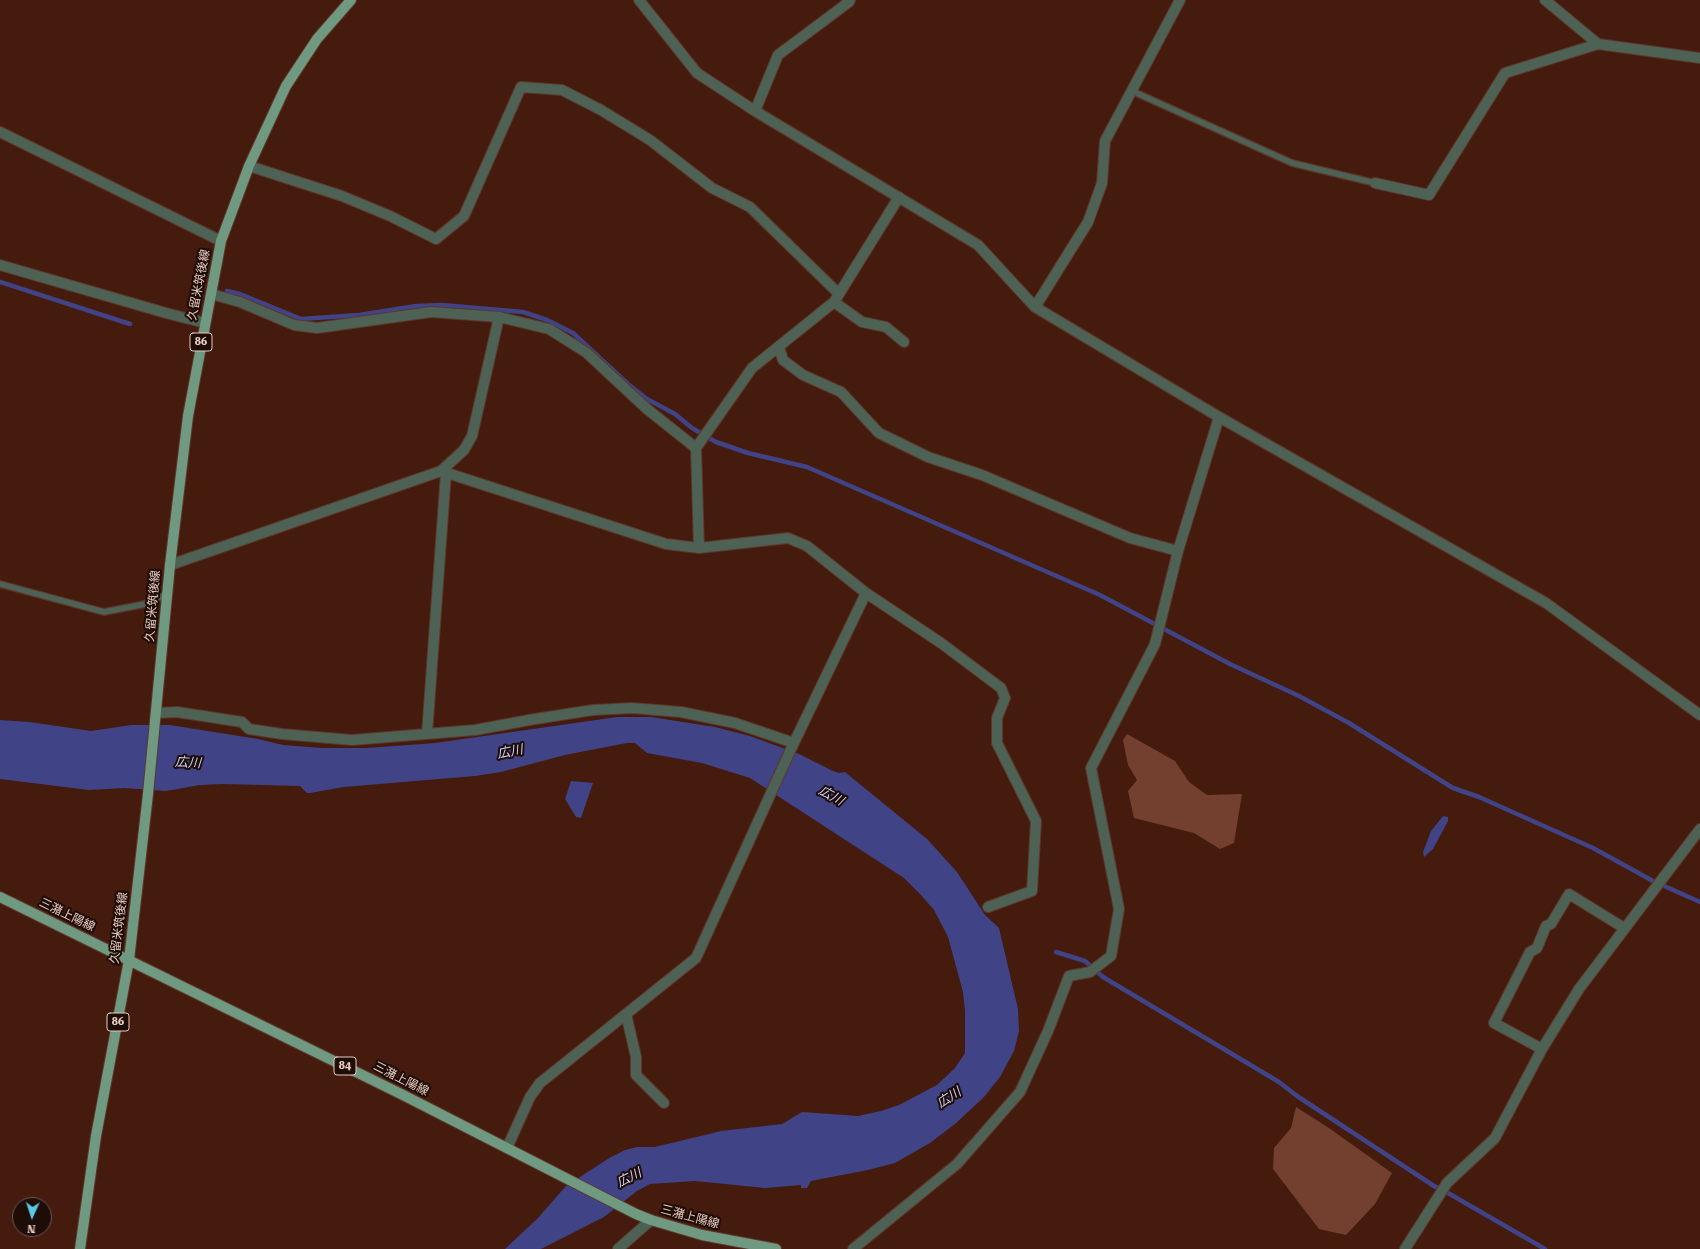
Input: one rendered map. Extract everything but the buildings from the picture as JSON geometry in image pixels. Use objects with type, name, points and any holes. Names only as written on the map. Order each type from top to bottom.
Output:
[{"type":"main road","name":"久留米筑後線","points":[[80,1249],[96,1136],[129,960],[148,794],[170,565],[188,416],[221,241],[249,166],[286,86],[317,39],[351,0]]},
{"type":"main road","name":"三潴上陽線","points":[[0,897],[560,1173],[636,1214],[651,1220],[702,1234],[776,1249]]},
{"type":"street","points":[[640,0],[697,73],[755,110],[978,245],[1035,307],[1219,417],[1546,603],[1700,715]]},
{"type":"street","points":[[755,110],[778,55],[850,0]]},
{"type":"street","points":[[1035,307],[1088,222],[1102,183],[1105,141],[1180,0]]},
{"type":"street","points":[[1545,0],[1598,44]]},
{"type":"street","points":[[1375,183],[1429,195],[1505,73],[1598,44],[1700,58]]},
{"type":"street","points":[[249,166],[342,196],[390,216],[436,239],[464,216],[522,87],[562,90],[601,110],[650,140],[712,188],[750,207],[836,298],[862,322],[886,327],[904,342]]},
{"type":"street","points":[[0,132],[221,241]]},
{"type":"street","points":[[699,548],[696,448],[752,368],[779,348],[836,298],[899,197]]},
{"type":"street","points":[[0,265],[205,323]]},
{"type":"street","points":[[211,294],[240,302],[294,325],[317,328],[431,312],[499,318],[549,329],[587,353],[646,409],[696,448]]},
{"type":"street","points":[[170,565],[443,472],[464,450],[472,436],[499,318]]},
{"type":"street","points":[[779,348],[783,360],[803,375],[841,392],[879,433],[928,457],[982,475],[1130,538],[1178,551]]},
{"type":"street","points":[[852,1249],[957,1164],[1020,1092],[1048,1031],[1069,976],[1090,972],[1111,956],[1119,909],[1091,768],[1155,644],[1178,551],[1219,417]]},
{"type":"street","points":[[443,472],[666,544],[699,548],[788,538],[807,546],[866,593],[941,643],[1001,688],[1005,698],[997,718],[995,735],[997,743],[1036,821],[1032,891],[988,907]]},
{"type":"street","points":[[427,734],[443,472]]},
{"type":"street","points":[[507,1148],[530,1097],[540,1083],[696,958],[770,795],[866,593]]},
{"type":"street","points":[[156,716],[176,712],[242,722],[249,729],[282,734],[352,740],[475,730],[535,718],[593,710],[632,708],[681,712],[728,722],[793,746]]},
{"type":"street","points":[[1405,1249],[1447,1183],[1495,1138],[1542,1049],[1579,988],[1700,829]]},
{"type":"street","points":[[1542,1049],[1494,1023],[1530,952],[1537,948],[1546,926],[1552,924],[1569,894],[1624,928]]},
{"type":"street","points":[[626,1014],[636,1057],[636,1074],[664,1103]]},
{"type":"street","points":[[618,1249],[651,1220]]},
{"type":"lane","points":[[1132,90],[1292,163],[1375,183]]},
{"type":"lane","points":[[0,584],[104,612],[146,604],[167,594]]},
{"type":"shaded area","points":[[1127,734],[1175,761],[1189,782],[1207,795],[1242,794],[1234,843],[1220,849],[1194,833],[1134,818],[1128,791],[1137,780],[1128,765],[1123,740]]},
{"type":"shaded area","points":[[1296,1107],[1329,1128],[1392,1173],[1375,1204],[1346,1235],[1319,1229],[1273,1169],[1274,1148],[1291,1128]]},
{"type":"water","name":"広川","points":[[617,717],[651,717],[715,727],[750,736],[799,754],[833,771],[839,773],[845,772],[927,839],[957,872],[985,915],[999,928],[1018,1009],[1019,1031],[1014,1051],[1000,1077],[984,1097],[955,1124],[930,1143],[895,1163],[811,1181],[807,1188],[801,1188],[801,1185],[765,1188],[695,1181],[650,1184],[637,1191],[604,1217],[541,1249],[505,1249],[538,1218],[566,1186],[611,1157],[625,1150],[637,1147],[655,1147],[721,1131],[782,1124],[802,1112],[858,1116],[899,1105],[937,1085],[955,1068],[965,1053],[965,1011],[963,992],[948,937],[934,910],[904,878],[750,778],[702,763],[647,753],[635,743],[627,743],[565,755],[501,772],[475,776],[344,787],[310,793],[307,793],[300,786],[223,784],[200,785],[166,791],[125,788],[89,790],[0,779],[0,720],[30,722],[91,731],[131,725],[170,725],[258,739],[283,745],[322,748],[367,748],[435,743]]},
{"type":"water","points":[[571,781],[593,783],[581,818],[576,817],[565,799]]},
{"type":"water","points":[[1443,816],[1448,817],[1448,821],[1433,849],[1424,857],[1423,852],[1431,831]]},
{"type":"waterway","points":[[0,282],[130,324]]},
{"type":"waterway","points":[[227,291],[240,294],[301,319],[359,315],[416,306],[442,305],[523,312],[547,320],[573,333],[628,384],[647,399],[675,414],[692,428],[716,442],[748,453],[807,467],[1100,595],[1230,664],[1299,696],[1349,723],[1453,788],[1479,797],[1593,848],[1653,881],[1700,902]]},
{"type":"waterway","points":[[1056,952],[1085,961],[1103,977],[1279,1082],[1297,1096],[1434,1186],[1545,1249]]}]
